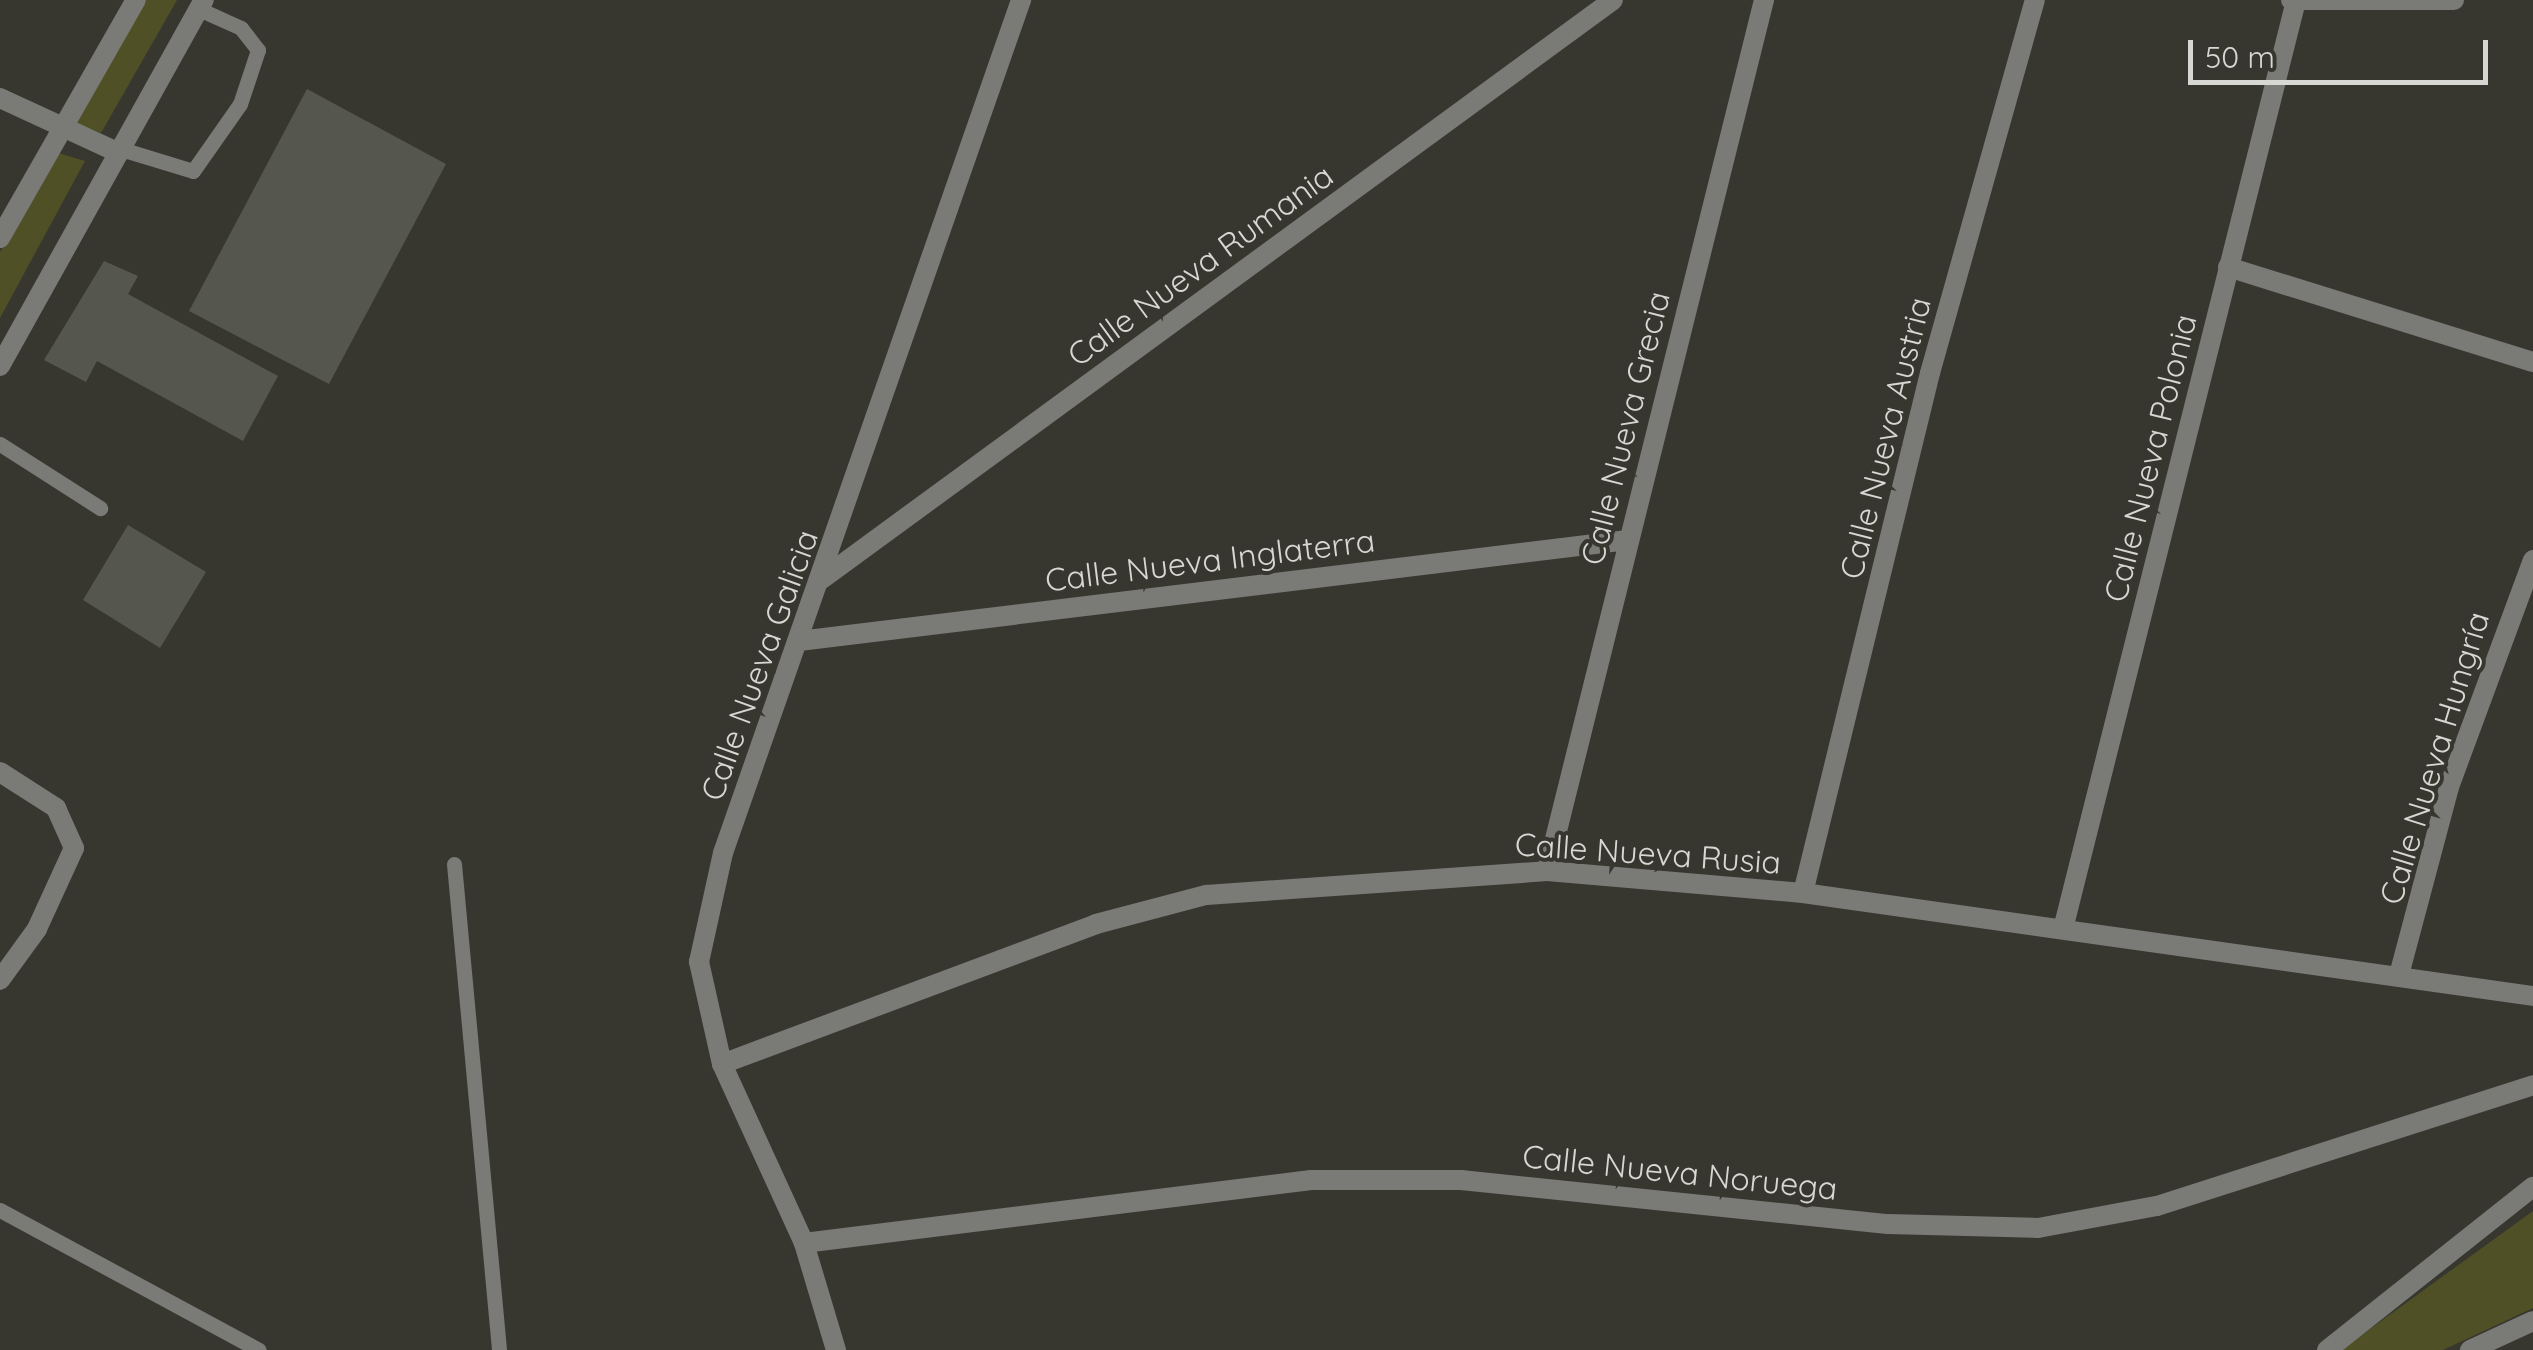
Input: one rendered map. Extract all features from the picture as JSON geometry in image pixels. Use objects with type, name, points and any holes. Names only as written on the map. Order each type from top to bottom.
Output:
[{"type":"street","points":[[0,238],[136,0]]},
{"type":"street","name":"Calle Nueva Galicia","points":[[836,1350],[804,1243],[722,1064],[699,962],[708,906],[1021,0]]},
{"type":"street","name":"Calle Nueva Rumania","points":[[822,579],[1613,0]]},
{"type":"street","name":"Calle Nueva Grecia","points":[[1547,871],[1764,0]]},
{"type":"street","name":"Calle Nueva Austria","points":[[1803,893],[1930,373],[2034,0]]},
{"type":"street","points":[[2294,0],[2454,0]]},
{"type":"street","name":"Calle Nueva Polonia","points":[[2063,929],[2294,0]]},
{"type":"street","points":[[0,366],[202,4]]},
{"type":"street","points":[[0,98],[120,151]]},
{"type":"street","points":[[2228,266],[2533,362]]},
{"type":"street","name":"Calle Nueva Inglaterra","points":[[799,641],[1628,540]]},
{"type":"street","name":"Calle Nueva Hungría","points":[[2399,975],[2454,770],[2533,560]]},
{"type":"street","points":[[0,772],[56,808],[74,848],[37,929],[0,980]]},
{"type":"street","name":"Calle Nueva Rusia","points":[[722,1064],[1096,924],[1206,895],[1547,871],[1803,893],[2533,996]]},
{"type":"street","name":"Calle Nueva Noruega","points":[[804,1243],[1311,1180],[1461,1180],[1888,1224],[2038,1228],[2158,1206],[2533,1085]]},
{"type":"street","points":[[2326,1350],[2533,1186]]},
{"type":"street","points":[[2470,1350],[2533,1321]]},
{"type":"lane","points":[[120,151],[193,172],[240,104],[258,50],[241,28],[202,4]]},
{"type":"lane","points":[[0,444],[100,508]]},
{"type":"lane","points":[[454,864],[499,1350]]},
{"type":"lane","points":[[0,1210],[259,1350]]},
{"type":"shaded area","points":[[138,0],[177,0],[101,133],[71,121]]},
{"type":"shaded area","points":[[55,152],[85,161],[0,318],[0,252]]},
{"type":"shaded area","points":[[2533,1211],[2533,1308],[2443,1350],[2341,1350]]},
{"type":"building","points":[[307,89],[446,164],[329,384],[189,311]]},
{"type":"building","points":[[104,261],[138,276],[128,294],[278,376],[243,441],[97,361],[86,382],[44,360]]},
{"type":"building","points":[[128,525],[206,572],[160,648],[83,600]]}]
